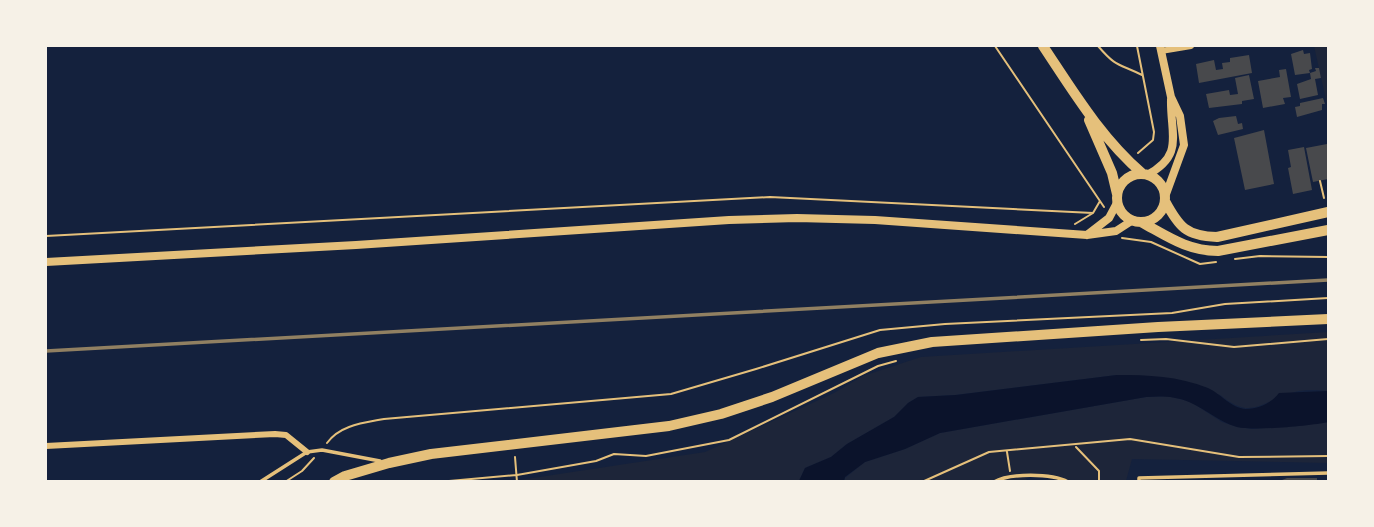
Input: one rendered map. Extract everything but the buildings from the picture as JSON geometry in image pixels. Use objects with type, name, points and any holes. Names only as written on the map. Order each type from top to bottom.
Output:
[{"type":"highway","points":[[334,481],[389,463],[430,454],[669,426],[721,414],[772,397],[878,353],[932,342],[1328,319]]},
{"type":"main road","points":[[1043,46],[1085,110],[1125,159],[1158,181],[1181,228],[1198,236],[1217,237],[1328,212]]},
{"type":"main road","points":[[1085,110],[1112,173],[1117,199],[1125,215],[1179,243],[1200,251],[1218,251],[1328,230]]},
{"type":"main road","points":[[1117,199],[1122,183],[1128,177],[1145,174]]},
{"type":"main road","points":[[1137,221],[1156,216],[1165,199]]},
{"type":"main road","points":[[1280,222],[1287,228],[1311,234]]},
{"type":"street","points":[[1145,174],[1162,167],[1171,155],[1174,144],[1171,97],[1161,48],[1191,46]]},
{"type":"street","points":[[1165,199],[1184,145],[1180,117],[1171,97]]},
{"type":"street","points":[[1087,235],[1109,218],[1117,199]]},
{"type":"street","points":[[46,262],[342,246],[729,220],[875,220],[1087,235],[1116,231],[1137,221]]},
{"type":"street","points":[[46,446],[275,434],[286,435],[307,452]]},
{"type":"lane","points":[[260,481],[307,452],[322,450],[389,463]]},
{"type":"lane","points":[[1139,481],[1139,478],[1328,473]]},
{"type":"lane","points":[[994,481],[1012,477],[1050,476],[1068,481]]},
{"type":"path","points":[[995,46],[1109,218]]},
{"type":"path","points":[[1098,46],[1112,62],[1143,75]]},
{"type":"path","points":[[1138,46],[1154,132],[1153,140],[1138,153]]},
{"type":"path","points":[[1320,181],[1324,198]]},
{"type":"path","points":[[46,236],[769,197],[1093,213]]},
{"type":"path","points":[[1059,234],[1093,213],[1100,201]]},
{"type":"path","points":[[285,481],[302,471],[339,431],[354,425],[384,419],[671,394],[880,330],[945,324],[1172,313],[1225,304],[1328,298]]},
{"type":"path","points":[[1131,340],[1166,339],[1234,347],[1328,339]]},
{"type":"path","points":[[438,481],[517,475],[596,461],[614,454],[646,456],[729,440],[878,366],[899,360]]},
{"type":"path","points":[[922,481],[989,452],[1130,439],[1239,457],[1328,456]]},
{"type":"path","points":[[514,445],[517,481]]},
{"type":"path","points":[[1074,445],[1099,471],[1099,481]]},
{"type":"path","points":[[1007,451],[1012,477]]},
{"type":"shaded area","points":[[1314,46],[1328,46],[1328,109]]},
{"type":"shaded area","points":[[1328,332],[1328,391],[1299,391],[1258,407],[1241,407],[1220,395],[1117,375],[918,397],[894,417],[847,444],[831,457],[805,468],[799,481],[507,482],[705,452],[834,393],[863,376],[921,357]]},
{"type":"shaded area","points":[[1117,375],[1185,381],[1208,388],[1236,406],[1246,409],[1265,405],[1279,393],[1328,391],[1328,422],[1282,428],[1237,427],[1184,400],[1146,397],[940,433],[905,449],[865,462],[845,477],[844,481],[799,481],[805,468],[831,457],[847,444],[894,417],[918,397],[956,395]]},
{"type":"shaded area","points":[[1169,396],[1191,402],[1222,422],[1237,427],[1253,429],[1328,422],[1328,463],[1132,459],[1126,481],[1068,481],[1023,475],[1028,481],[1035,481],[844,482],[845,478],[865,462],[905,449],[940,433],[1146,397]]},
{"type":"railway","points":[[46,351],[1328,280]]}]
